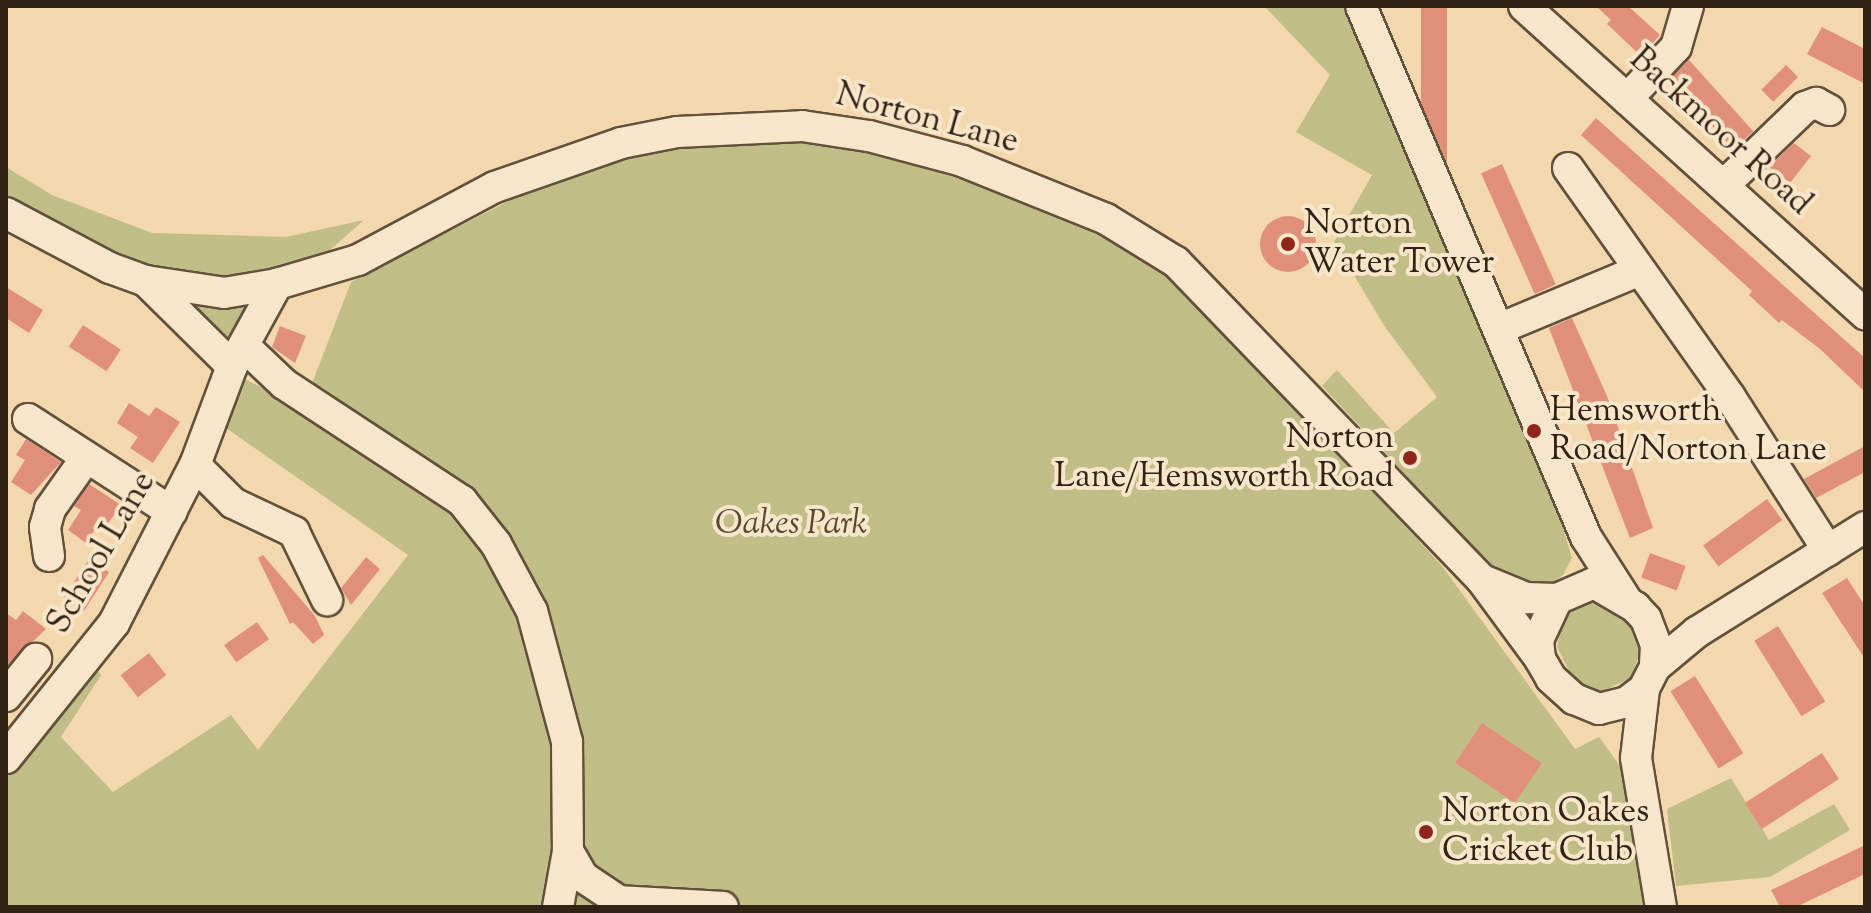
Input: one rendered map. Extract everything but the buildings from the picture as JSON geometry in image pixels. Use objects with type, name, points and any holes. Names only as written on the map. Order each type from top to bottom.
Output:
[{"type":"street","points":[[1361,6],[1501,328],[1586,537],[1636,608],[1656,645],[1636,758],[1661,907]]},
{"type":"street","name":"Backmoor Road","points":[[1524,6],[1865,314]]},
{"type":"street","points":[[1627,99],[1676,47],[1688,6]]},
{"type":"street","points":[[1724,185],[1805,107],[1816,103],[1829,110]]},
{"type":"street","name":"Norton Lane","points":[[6,213],[69,249],[146,281],[224,293],[277,284],[358,260],[495,187],[621,143],[745,127],[802,126],[869,136],[962,161],[1106,219],[1176,262],[1482,580],[1540,659]]},
{"type":"street","points":[[1568,168],[1730,397],[1828,550]]},
{"type":"street","points":[[1501,328],[1638,271]]},
{"type":"street","points":[[146,281],[238,356],[462,501],[496,544],[532,611],[567,742],[568,851],[558,907]]},
{"type":"street","name":"School Lane","points":[[6,758],[29,736],[114,623],[195,465],[238,356],[277,284]]},
{"type":"street","points":[[28,419],[172,512]]},
{"type":"street","points":[[49,556],[45,527],[50,509],[86,458]]},
{"type":"street","points":[[195,465],[233,503],[294,532],[327,600]]},
{"type":"street","points":[[1594,708],[1627,702],[1697,632],[1865,527]]},
{"type":"street","points":[[1586,537],[1584,562],[1540,625],[1540,659],[1562,689],[1594,708],[1636,758]]},
{"type":"street","name":"Norton Lane","points":[[1482,580],[1526,598],[1564,594]]},
{"type":"street","points":[[1564,594],[1594,583],[1672,631],[1697,632]]},
{"type":"street","points":[[6,696],[36,659]]},
{"type":"street","points":[[6,712],[29,736]]},
{"type":"street","points":[[568,851],[583,877],[619,901],[723,907]]},
{"type":"green space","points":[[1264,6],[1343,6],[1555,502],[1572,558],[1563,575],[1542,592],[1514,585],[1480,554],[1322,386],[1337,370],[1394,433],[1437,397],[1385,327],[1334,242],[1372,175],[1296,132],[1330,75]]},
{"type":"green space","name":"Oakes Park","points":[[774,141],[847,144],[1027,200],[1149,260],[1204,309],[1442,566],[1575,749],[1599,737],[1620,766],[1649,907],[6,907],[6,766],[91,662],[101,675],[61,737],[113,792],[231,715],[258,750],[408,555],[216,421],[236,375],[303,407],[351,282],[561,174],[685,144]]},
{"type":"green space","points":[[6,167],[52,195],[152,233],[286,237],[364,220],[322,257],[230,280],[186,279],[93,250],[6,200]]},
{"type":"green space","points":[[253,305],[231,353],[183,306]]},
{"type":"green space","points":[[1594,598],[1631,621],[1641,649],[1631,678],[1603,691],[1589,688],[1570,673],[1557,647],[1564,616]]},
{"type":"green space","points":[[1731,778],[1769,840],[1834,804],[1850,830],[1770,877],[1676,886],[1667,809]]},
{"type":"place","name":"Norton Water Tower","points":[[1288,244]]},
{"type":"place","name":"Hemsworth Road/Norton Lane","points":[[1534,431]]},
{"type":"place","name":"Norton Lane/Hemsworth Road","points":[[1410,458]]},
{"type":"place","name":"Norton Oakes Cricket Club","points":[[1426,832]]}]
